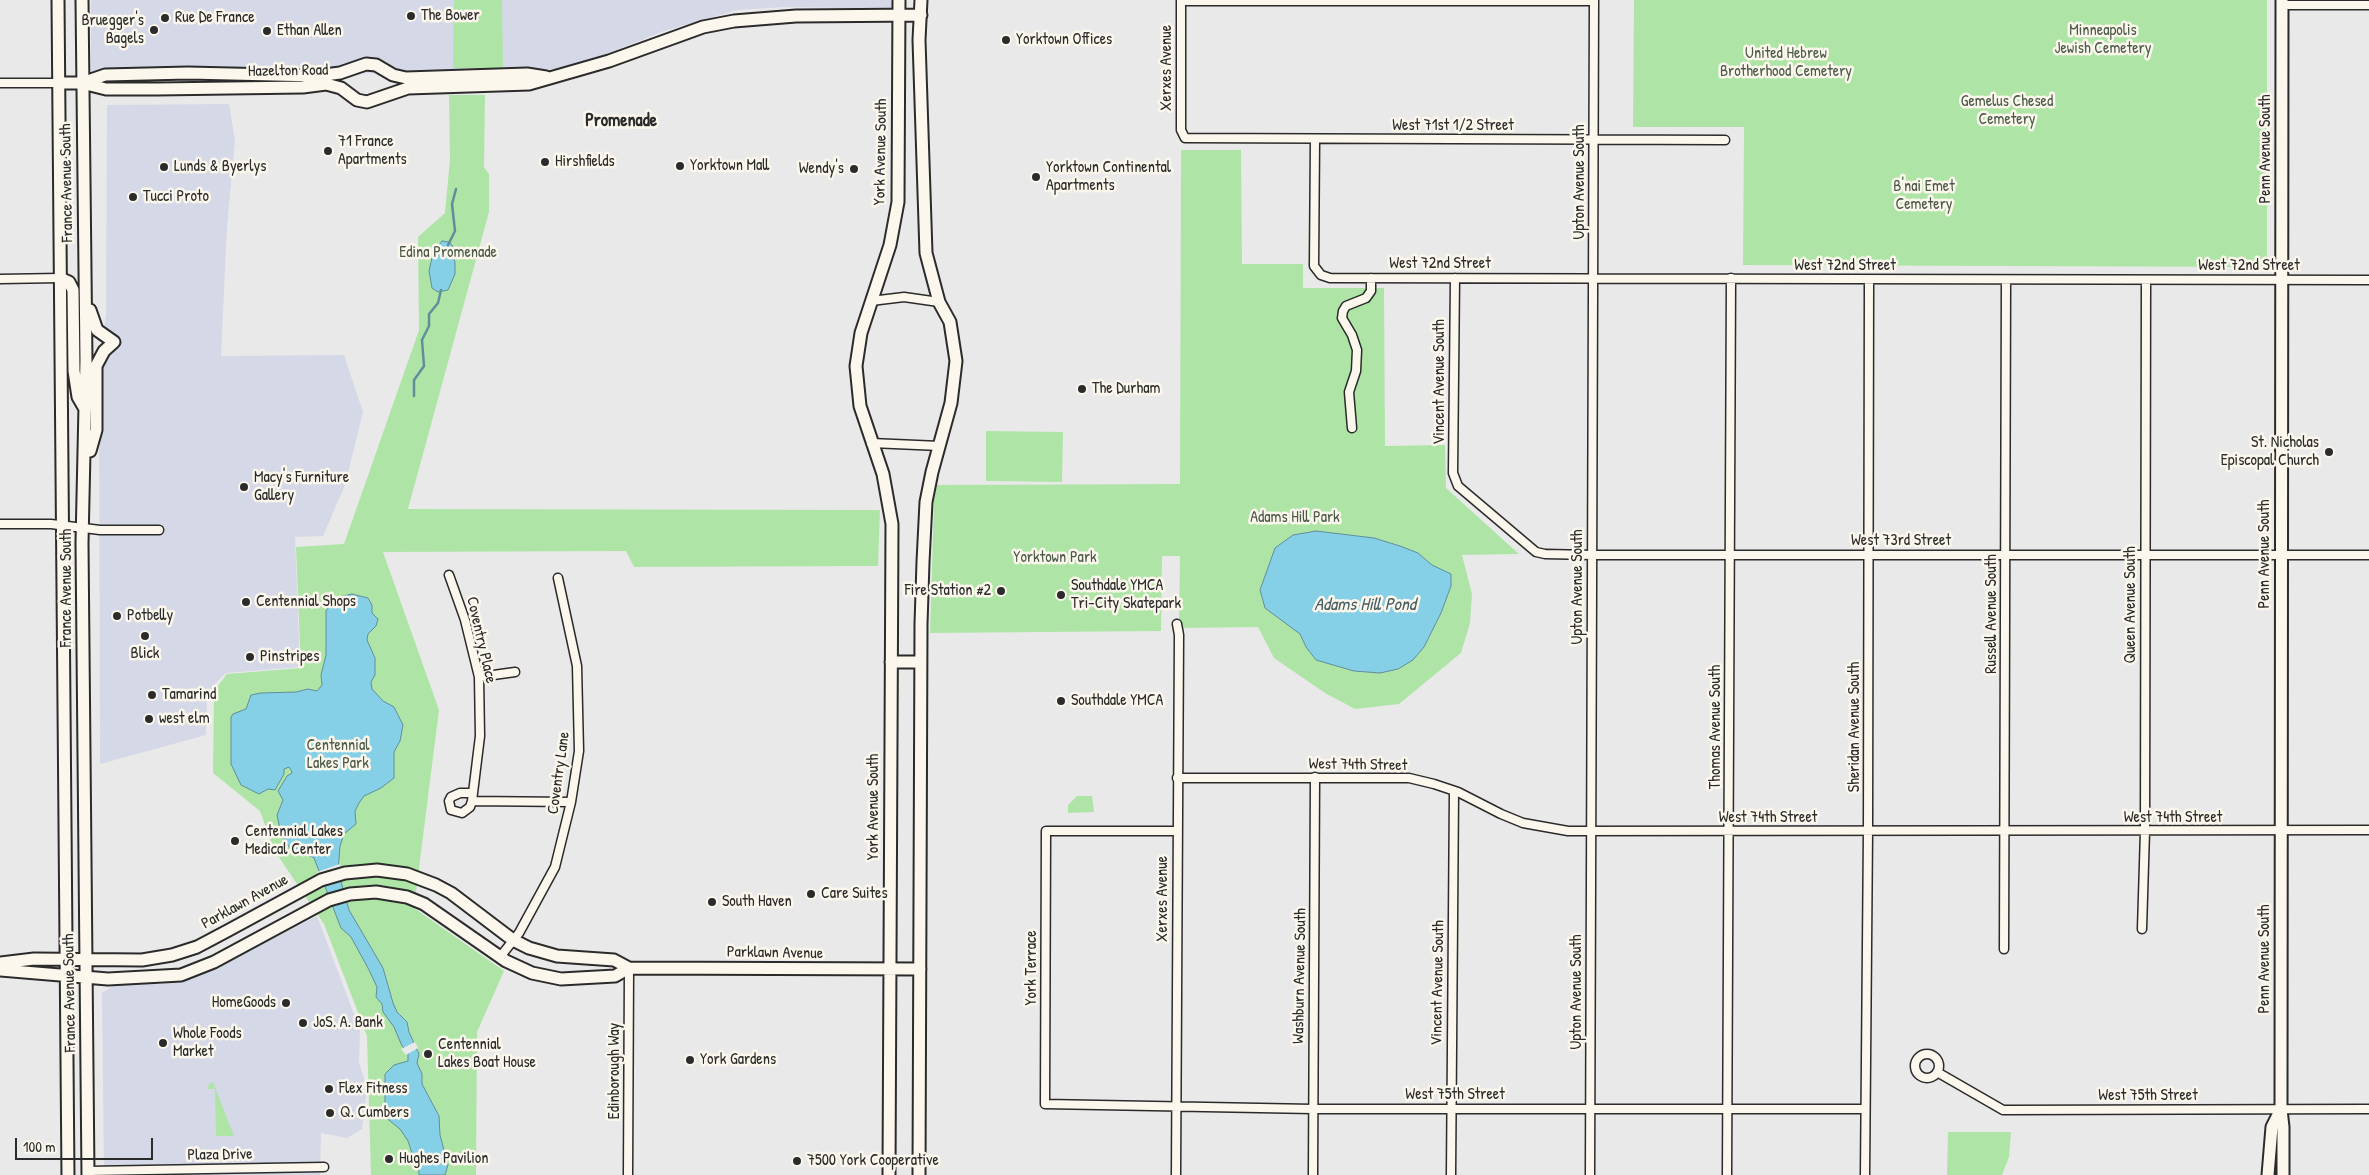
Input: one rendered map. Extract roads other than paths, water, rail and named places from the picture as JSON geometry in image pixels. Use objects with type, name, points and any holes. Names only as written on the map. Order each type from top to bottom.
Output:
[{"type":"street","name":"France Avenue South","points":[[58,0],[68,1175]]},
{"type":"street","name":"France Avenue South","points":[[82,0],[86,290],[85,472],[82,528],[88,1173]]},
{"type":"street","name":"York Avenue South","points":[[889,1175],[892,524],[883,474],[860,406],[856,366],[861,332],[890,245],[898,202],[899,0]]},
{"type":"street","points":[[919,1175],[920,662],[926,502],[932,472],[951,403],[956,361],[950,322],[940,302],[926,253],[921,99],[921,0]]},
{"type":"street","points":[[1181,0],[1594,1]]},
{"type":"street","name":"Xerxes Avenue","points":[[1181,0],[1182,135]]},
{"type":"street","name":"Upton Avenue South","points":[[1590,1175],[1594,1]]},
{"type":"street","points":[[2282,2],[2369,5]]},
{"type":"street","name":"Penn Avenue South","points":[[2282,2],[2281,1109],[2283,1175]]},
{"type":"street","name":"Hazelton Road","points":[[0,83],[82,83],[106,89],[302,87],[326,84],[341,88],[357,100],[367,102],[408,88],[529,84],[602,64],[703,28],[734,21],[780,16],[921,15]]},
{"type":"street","name":"Hazelton Road","points":[[82,83],[105,75],[188,73],[317,76],[366,64],[406,78],[527,74],[548,78]]},
{"type":"street","points":[[350,94],[346,83],[347,74],[351,69]]},
{"type":"street","points":[[383,96],[388,83],[384,70]]},
{"type":"street","name":"West 71st 1/2 Street","points":[[1182,135],[1185,138],[1315,140],[1725,140]]},
{"type":"street","name":"West 72nd Street","points":[[1315,140],[1314,266],[1320,275],[1330,278],[2369,280]]},
{"type":"street","points":[[0,279],[60,278],[69,282],[73,290],[74,371],[78,397],[86,411]]},
{"type":"street","points":[[1352,428],[1349,392],[1356,371],[1357,350],[1352,335],[1342,318],[1346,306],[1366,298],[1371,291],[1371,278]]},
{"type":"street","name":"Vincent Avenue South","points":[[1455,278],[1453,474],[1458,486]]},
{"type":"street","name":"Thomas Avenue South","points":[[1727,1175],[1731,278]]},
{"type":"street","name":"Sheridan Avenue South","points":[[1865,1175],[1869,280]]},
{"type":"street","name":"Russell Avenue South","points":[[2004,949],[2006,280]]},
{"type":"street","name":"Queen Avenue South","points":[[2142,929],[2145,831],[2144,555],[2146,280]]},
{"type":"street","points":[[85,472],[96,430],[96,366],[104,350],[114,342],[97,330],[93,322],[86,290]]},
{"type":"street","points":[[871,301],[904,297],[940,302]]},
{"type":"street","points":[[871,443],[940,446]]},
{"type":"street","name":"West 73rd Street","points":[[1458,486],[1536,552],[1545,554],[2369,555]]},
{"type":"street","points":[[0,524],[159,530]]},
{"type":"street","name":"Coventry Place","points":[[449,575],[464,620],[479,677],[480,736],[472,797],[570,802]]},
{"type":"street","name":"Coventry Lane","points":[[500,957],[513,940],[555,867],[570,802],[579,751],[580,709],[576,661],[558,578]]},
{"type":"street","name":"Xerxes Avenue","points":[[1176,1175],[1179,628],[1177,624]]},
{"type":"street","points":[[891,662],[920,662]]},
{"type":"street","points":[[479,677],[515,672]]},
{"type":"street","name":"Washburn Avenue South","points":[[1314,1175],[1315,777]]},
{"type":"street","name":"West 74th Street","points":[[1177,778],[1409,778],[1454,791],[1501,814],[1523,822],[1553,829],[1591,831],[2369,830]]},
{"type":"street","name":"Vincent Avenue South","points":[[1451,1175],[1454,791]]},
{"type":"street","name":"York Terrace","points":[[1045,1104],[1046,831],[1177,831]]},
{"type":"street","name":"Parklawn Avenue","points":[[0,963],[34,959],[142,960],[184,952],[321,880],[345,873],[376,870],[392,872],[429,882],[451,893],[513,940],[542,953],[571,958],[614,960],[629,968],[920,969]]},
{"type":"street","name":"Parklawn Avenue","points":[[0,970],[26,974],[66,974],[108,979],[180,975],[214,962],[329,900],[350,894],[376,892],[407,897],[442,914],[500,957],[532,973],[561,979],[615,976],[629,968]]},
{"type":"street","name":"Edinborough Way","points":[[628,1175],[629,968]]},
{"type":"street","name":"West 75th Street","points":[[1937,1072],[2003,1110],[2369,1109]]},
{"type":"street","name":"West 75th Street","points":[[1045,1104],[1313,1109],[1865,1109]]},
{"type":"street","name":"Penn Avenue South","points":[[2268,1175],[2272,1127],[2281,1109]]},
{"type":"street","name":"Plaza Drive","points":[[88,1173],[324,1167]]},
{"type":"water","points":[[442,241],[449,242],[452,245],[455,274],[448,290],[438,292],[432,288],[429,271],[433,253]]},
{"type":"water","name":"Adams Hill Pond","points":[[1316,531],[1374,538],[1400,546],[1418,553],[1432,565],[1451,574],[1451,586],[1441,613],[1424,647],[1413,660],[1398,669],[1380,673],[1354,671],[1316,660],[1306,647],[1300,634],[1265,608],[1260,590],[1275,548],[1293,535]]},
{"type":"water","points":[[352,594],[368,598],[372,605],[372,613],[378,619],[376,626],[368,634],[367,640],[375,658],[375,675],[371,682],[372,689],[383,701],[394,707],[403,725],[400,741],[394,752],[394,778],[381,788],[364,796],[359,803],[355,811],[356,824],[344,834],[340,846],[338,871],[349,910],[383,968],[393,1003],[397,1012],[407,1022],[409,1032],[419,1054],[417,1063],[422,1074],[422,1084],[439,1116],[440,1135],[448,1165],[445,1175],[419,1175],[418,1155],[413,1156],[408,1141],[400,1129],[385,1117],[385,1074],[394,1065],[408,1061],[408,1052],[402,1046],[394,1027],[383,1012],[382,1004],[376,997],[377,987],[368,968],[351,937],[341,928],[314,858],[308,855],[300,855],[291,850],[281,834],[277,815],[283,800],[278,791],[287,776],[292,773],[291,770],[289,767],[284,769],[284,774],[275,790],[268,789],[259,794],[241,785],[231,764],[231,717],[233,714],[246,709],[251,695],[296,692],[308,689],[317,691],[322,685],[321,675],[326,655],[326,611],[334,598]]},
{"type":"waterway","points":[[448,245],[455,231],[452,204],[456,189]]},
{"type":"waterway","points":[[414,396],[414,380],[424,366],[422,340],[429,326],[429,314],[438,303],[441,290]]},
{"type":"place","name":"The Bower","points":[[411,16]]},
{"type":"place","name":"Rue De France","points":[[165,18]]},
{"type":"place","name":"Bruegger's Bagels","points":[[154,30]]},
{"type":"place","name":"Ethan Allen","points":[[267,31]]},
{"type":"place","name":"Yorktown Offices","points":[[1006,40]]},
{"type":"place","name":"71 France Apartments","points":[[328,151]]},
{"type":"place","name":"Hirshfields","points":[[545,162]]},
{"type":"place","name":"Yorktown Mall","points":[[680,166]]},
{"type":"place","name":"Lunds & Byerlys","points":[[164,167]]},
{"type":"place","name":"Wendy's","points":[[854,169]]},
{"type":"place","name":"Yorktown Continental Apartments","points":[[1036,177]]},
{"type":"place","name":"Tucci Proto","points":[[133,197]]},
{"type":"place","name":"The Durham","points":[[1082,389]]},
{"type":"place","name":"St. Nicholas Episcopal Church","points":[[2329,452]]},
{"type":"place","name":"Macy's Furniture Gallery","points":[[244,487]]},
{"type":"place","name":"Fire Station #2","points":[[1001,591]]},
{"type":"place","name":"Southdale YMCA Tri-City Skatepark","points":[[1061,595]]},
{"type":"place","name":"Centennial Shops","points":[[246,602]]},
{"type":"place","name":"Potbelly","points":[[117,616]]},
{"type":"place","name":"Blick","points":[[145,636]]},
{"type":"place","name":"Pinstripes","points":[[250,657]]},
{"type":"place","name":"Tamarind","points":[[152,695]]},
{"type":"place","name":"Southdale YMCA","points":[[1061,701]]},
{"type":"place","name":"west elm","points":[[149,719]]},
{"type":"place","name":"Centennial Lakes Medical Center","points":[[235,841]]},
{"type":"place","name":"Care Suites","points":[[811,894]]},
{"type":"place","name":"South Haven","points":[[712,902]]},
{"type":"place","name":"HomeGoods","points":[[286,1003]]},
{"type":"place","name":"JoS. A. Bank","points":[[303,1023]]},
{"type":"place","name":"Whole Foods Market","points":[[163,1043]]},
{"type":"place","name":"Centennial Lakes Boat House","points":[[428,1054]]},
{"type":"place","name":"York Gardens","points":[[690,1060]]},
{"type":"place","name":"Flex Fitness","points":[[329,1089]]},
{"type":"place","name":"Q. Cumbers","points":[[330,1113]]},
{"type":"place","name":"Hughes Pavilion","points":[[389,1159]]},
{"type":"place","name":"7500 York Cooperative","points":[[797,1161]]},
{"type":"district","name":"Promenade","points":[[621,121]]},
{"type":"park label","name":"Minneapolis Jewish Cemetery","points":[[2103,40]]},
{"type":"park label","name":"United Hebrew Brotherhood Cemetery","points":[[1786,63]]},
{"type":"park label","name":"Gemelus Chesed Cemetery","points":[[2007,111]]},
{"type":"park label","name":"B'nai Emet Cemetery","points":[[1924,196]]},
{"type":"park label","name":"Edina Promenade","points":[[448,253]]},
{"type":"park label","name":"Adams Hill Park","points":[[1295,518]]},
{"type":"park label","name":"Yorktown Park","points":[[1055,558]]},
{"type":"park label","name":"Centennial Lakes Park","points":[[338,755]]}]
